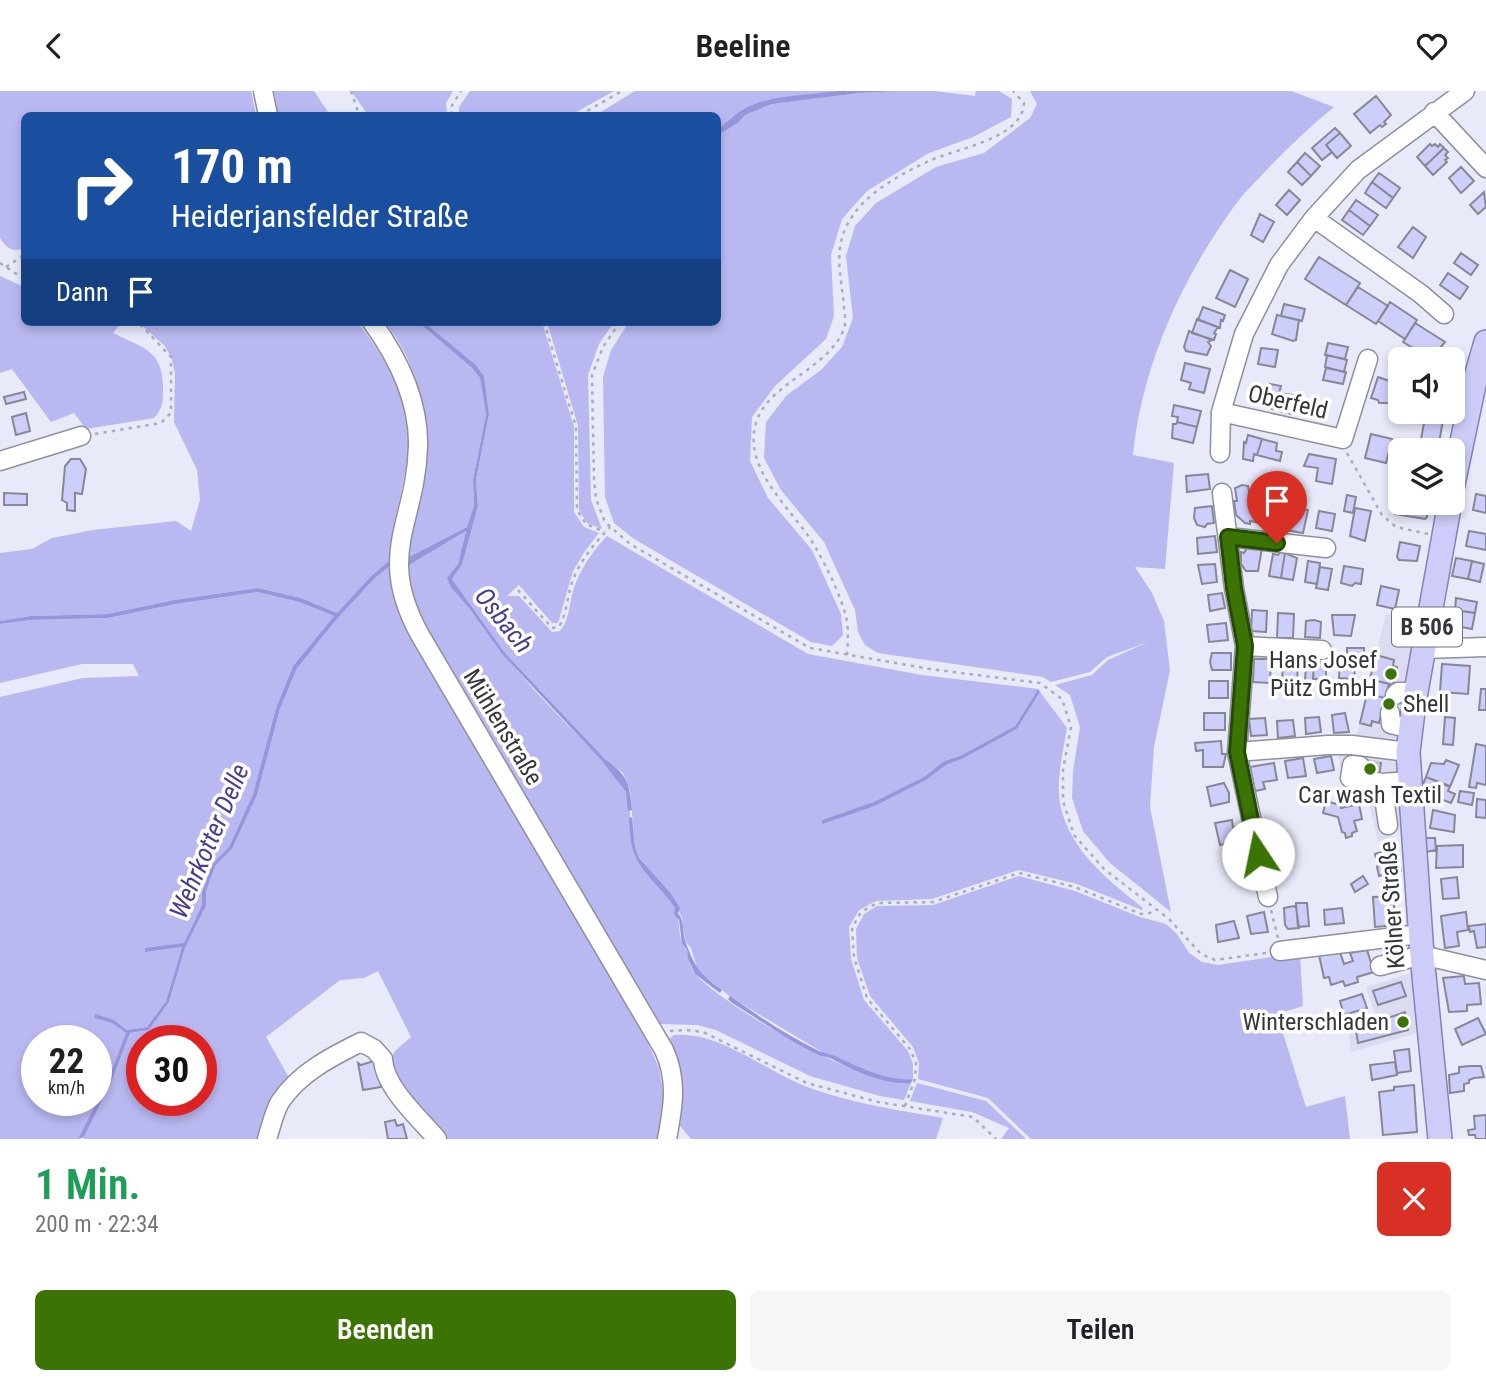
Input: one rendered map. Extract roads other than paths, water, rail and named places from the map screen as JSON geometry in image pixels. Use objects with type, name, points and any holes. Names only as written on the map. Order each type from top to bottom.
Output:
[{"type":"main road","points":[[1464,438],[1484,356]]},
{"type":"main road","name":"Kölner Straße","points":[[1440,1139],[1421,945],[1405,694],[1424,649],[1448,515]]},
{"type":"street","points":[[264,91],[268,112]]},
{"type":"street","points":[[1220,453],[1222,412],[1244,334],[1279,265],[1314,218],[1358,170],[1465,91]]},
{"type":"street","points":[[1434,112],[1486,168]]},
{"type":"street","points":[[1314,218],[1421,294],[1444,314]]},
{"type":"street","name":"Mühlenstraße","points":[[374,326],[400,367],[408,386],[416,422],[416,464],[399,543],[400,583],[405,603],[432,655],[667,1058],[673,1076],[673,1100],[667,1139]]},
{"type":"street","name":"Oberfeld","points":[[1222,412],[1343,439],[1368,359]]},
{"type":"street","points":[[0,461],[81,436]]},
{"type":"street","points":[[1223,493],[1234,588],[1245,646],[1237,752],[1268,897]]},
{"type":"street","points":[[1228,537],[1326,548]]},
{"type":"street","points":[[1245,646],[1322,650]]},
{"type":"street","points":[[1424,649],[1486,647]]},
{"type":"street","points":[[1390,713],[1391,724],[1409,741]]},
{"type":"street","points":[[1237,752],[1409,741]]},
{"type":"street","points":[[1356,766],[1350,778],[1410,781]]},
{"type":"street","points":[[1383,779],[1388,825]]},
{"type":"street","points":[[1380,966],[1421,945]]},
{"type":"street","points":[[1280,951],[1421,945],[1486,971]]},
{"type":"street","points":[[267,1139],[279,1104],[293,1085],[329,1058],[361,1042],[383,1059],[384,1072],[405,1103],[437,1139]]},
{"type":"tunnel","points":[[1360,766],[1380,771]]},
{"type":"place","name":"Hans Josef Pütz GmbH","points":[[1391,674]]},
{"type":"place","name":"Shell","points":[[1389,704]]},
{"type":"place","name":"Car wash Textil","points":[[1370,769]]},
{"type":"place","name":"Winterschladen","points":[[1403,1022]]},
{"type":"water label","name":"Osbach","points":[[504,620]]},
{"type":"water label","name":"Wehrkotter Delle","points":[[209,841]]}]
